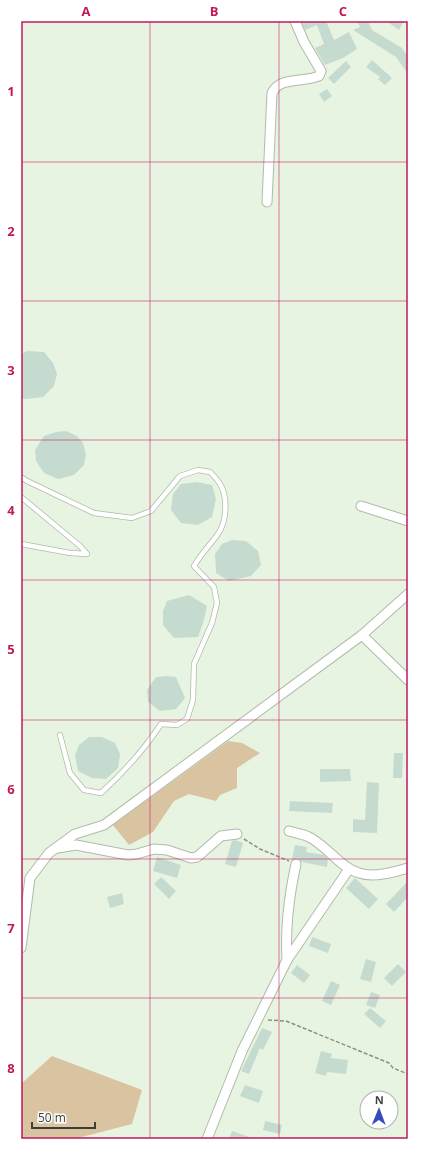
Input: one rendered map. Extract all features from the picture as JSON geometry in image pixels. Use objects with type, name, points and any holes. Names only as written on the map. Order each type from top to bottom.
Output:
[{"type":"street","points":[[267,202],[272,93],[275,86],[282,83],[311,79],[318,76],[321,71],[304,42],[295,21]]},
{"type":"street","points":[[361,506],[408,521]]},
{"type":"street","points":[[21,948],[30,878],[49,852],[75,834],[104,825],[362,635],[408,594]]},
{"type":"street","points":[[362,635],[408,680]]},
{"type":"street","points":[[289,831],[307,836],[319,843],[349,869],[361,874],[374,875],[408,868]]},
{"type":"street","points":[[56,848],[76,845],[128,855],[154,849],[167,850],[191,858],[197,857],[221,836],[237,834]]},
{"type":"street","points":[[287,960],[286,935],[288,905],[296,864]]},
{"type":"street","points":[[207,1139],[242,1050],[287,960],[349,869]]},
{"type":"lane","points":[[21,477],[94,513],[132,518],[151,511],[180,476],[198,470],[210,472],[221,485],[224,500],[226,517],[219,533],[203,551],[194,566],[214,587],[217,603],[212,623],[194,664],[193,700],[187,719],[177,725],[161,724],[150,741],[123,774],[101,793],[84,790],[70,773],[60,735]]},
{"type":"lane","points":[[21,496],[80,546],[87,554],[70,553],[21,544]]},
{"type":"path","points":[[237,834],[260,849],[296,864]]},
{"type":"path","points":[[257,1018],[286,1021],[389,1063],[393,1068],[408,1074]]},
{"type":"shaded area","points":[[228,741],[242,743],[260,753],[237,768],[237,788],[220,795],[216,801],[189,794],[174,801],[153,832],[129,845],[113,825]]},
{"type":"shaded area","points":[[52,1056],[142,1090],[132,1124],[74,1139],[21,1139],[21,1084]]},
{"type":"building","points":[[306,21],[326,21],[334,40],[349,32],[357,49],[343,58],[325,65],[315,48],[324,44],[317,25],[305,30],[302,23]]},
{"type":"building","points":[[357,21],[368,21],[372,30],[402,48],[408,57],[408,74],[396,57],[353,30],[360,27]]},
{"type":"building","points":[[386,21],[404,21],[399,30]]},
{"type":"building","points":[[372,60],[392,78],[385,85],[378,79],[380,77],[366,67]]},
{"type":"building","points":[[346,61],[351,67],[334,84],[328,78]]},
{"type":"building","points":[[327,89],[332,96],[324,102],[319,94]]},
{"type":"building","points":[[27,351],[44,352],[53,363],[57,374],[54,386],[43,397],[26,399],[21,398],[21,354]]},
{"type":"building","points":[[66,431],[77,436],[83,443],[86,455],[84,465],[74,475],[58,479],[44,473],[36,461],[35,450],[44,436],[56,432]]},
{"type":"building","points":[[197,482],[212,485],[216,499],[212,517],[198,525],[181,523],[171,510],[173,494],[181,484]]},
{"type":"building","points":[[232,540],[246,541],[258,551],[261,565],[251,576],[229,581],[216,573],[215,554],[222,544]]},
{"type":"building","points":[[189,595],[207,606],[204,620],[198,637],[174,638],[163,625],[163,611],[167,601]]},
{"type":"building","points":[[156,677],[176,677],[185,698],[176,709],[160,711],[148,702],[147,690]]},
{"type":"building","points":[[89,737],[102,737],[115,743],[120,754],[118,768],[106,779],[92,778],[78,771],[75,755],[79,745]]},
{"type":"building","points":[[394,753],[403,753],[402,778],[393,778]]},
{"type":"building","points":[[320,769],[350,769],[351,781],[320,782]]},
{"type":"building","points":[[367,782],[379,783],[377,833],[353,832],[353,819],[365,820]]},
{"type":"building","points":[[290,801],[333,803],[332,813],[289,811]]},
{"type":"building","points":[[235,840],[243,843],[236,867],[225,864],[232,841]]},
{"type":"building","points":[[295,845],[307,847],[306,852],[324,855],[328,859],[327,867],[302,862],[298,858],[292,859]]},
{"type":"building","points":[[157,857],[181,865],[177,878],[153,871]]},
{"type":"building","points":[[161,877],[176,891],[169,899],[154,884]]},
{"type":"building","points":[[355,878],[378,899],[369,909],[346,888]]},
{"type":"building","points":[[408,881],[408,897],[394,912],[386,904]]},
{"type":"building","points":[[122,893],[124,904],[110,908],[107,897]]},
{"type":"building","points":[[312,937],[331,944],[328,953],[309,946]]},
{"type":"building","points":[[366,959],[376,962],[371,982],[360,979]]},
{"type":"building","points":[[398,964],[406,972],[392,986],[384,978]]},
{"type":"building","points":[[297,965],[310,975],[304,983],[291,973]]},
{"type":"building","points":[[331,981],[340,985],[331,1005],[322,1001]]},
{"type":"building","points":[[371,992],[380,995],[375,1008],[366,1005]]},
{"type":"building","points":[[370,1008],[386,1021],[380,1028],[364,1014]]},
{"type":"building","points":[[262,1028],[272,1032],[263,1050],[260,1048],[249,1074],[241,1071]]},
{"type":"building","points":[[321,1051],[332,1054],[331,1058],[348,1060],[346,1074],[327,1072],[326,1076],[315,1073]]},
{"type":"building","points":[[245,1085],[263,1091],[259,1103],[240,1096]]},
{"type":"building","points":[[265,1121],[282,1125],[280,1134],[263,1130]]},
{"type":"building","points":[[232,1131],[252,1138],[252,1139],[229,1139]]}]
